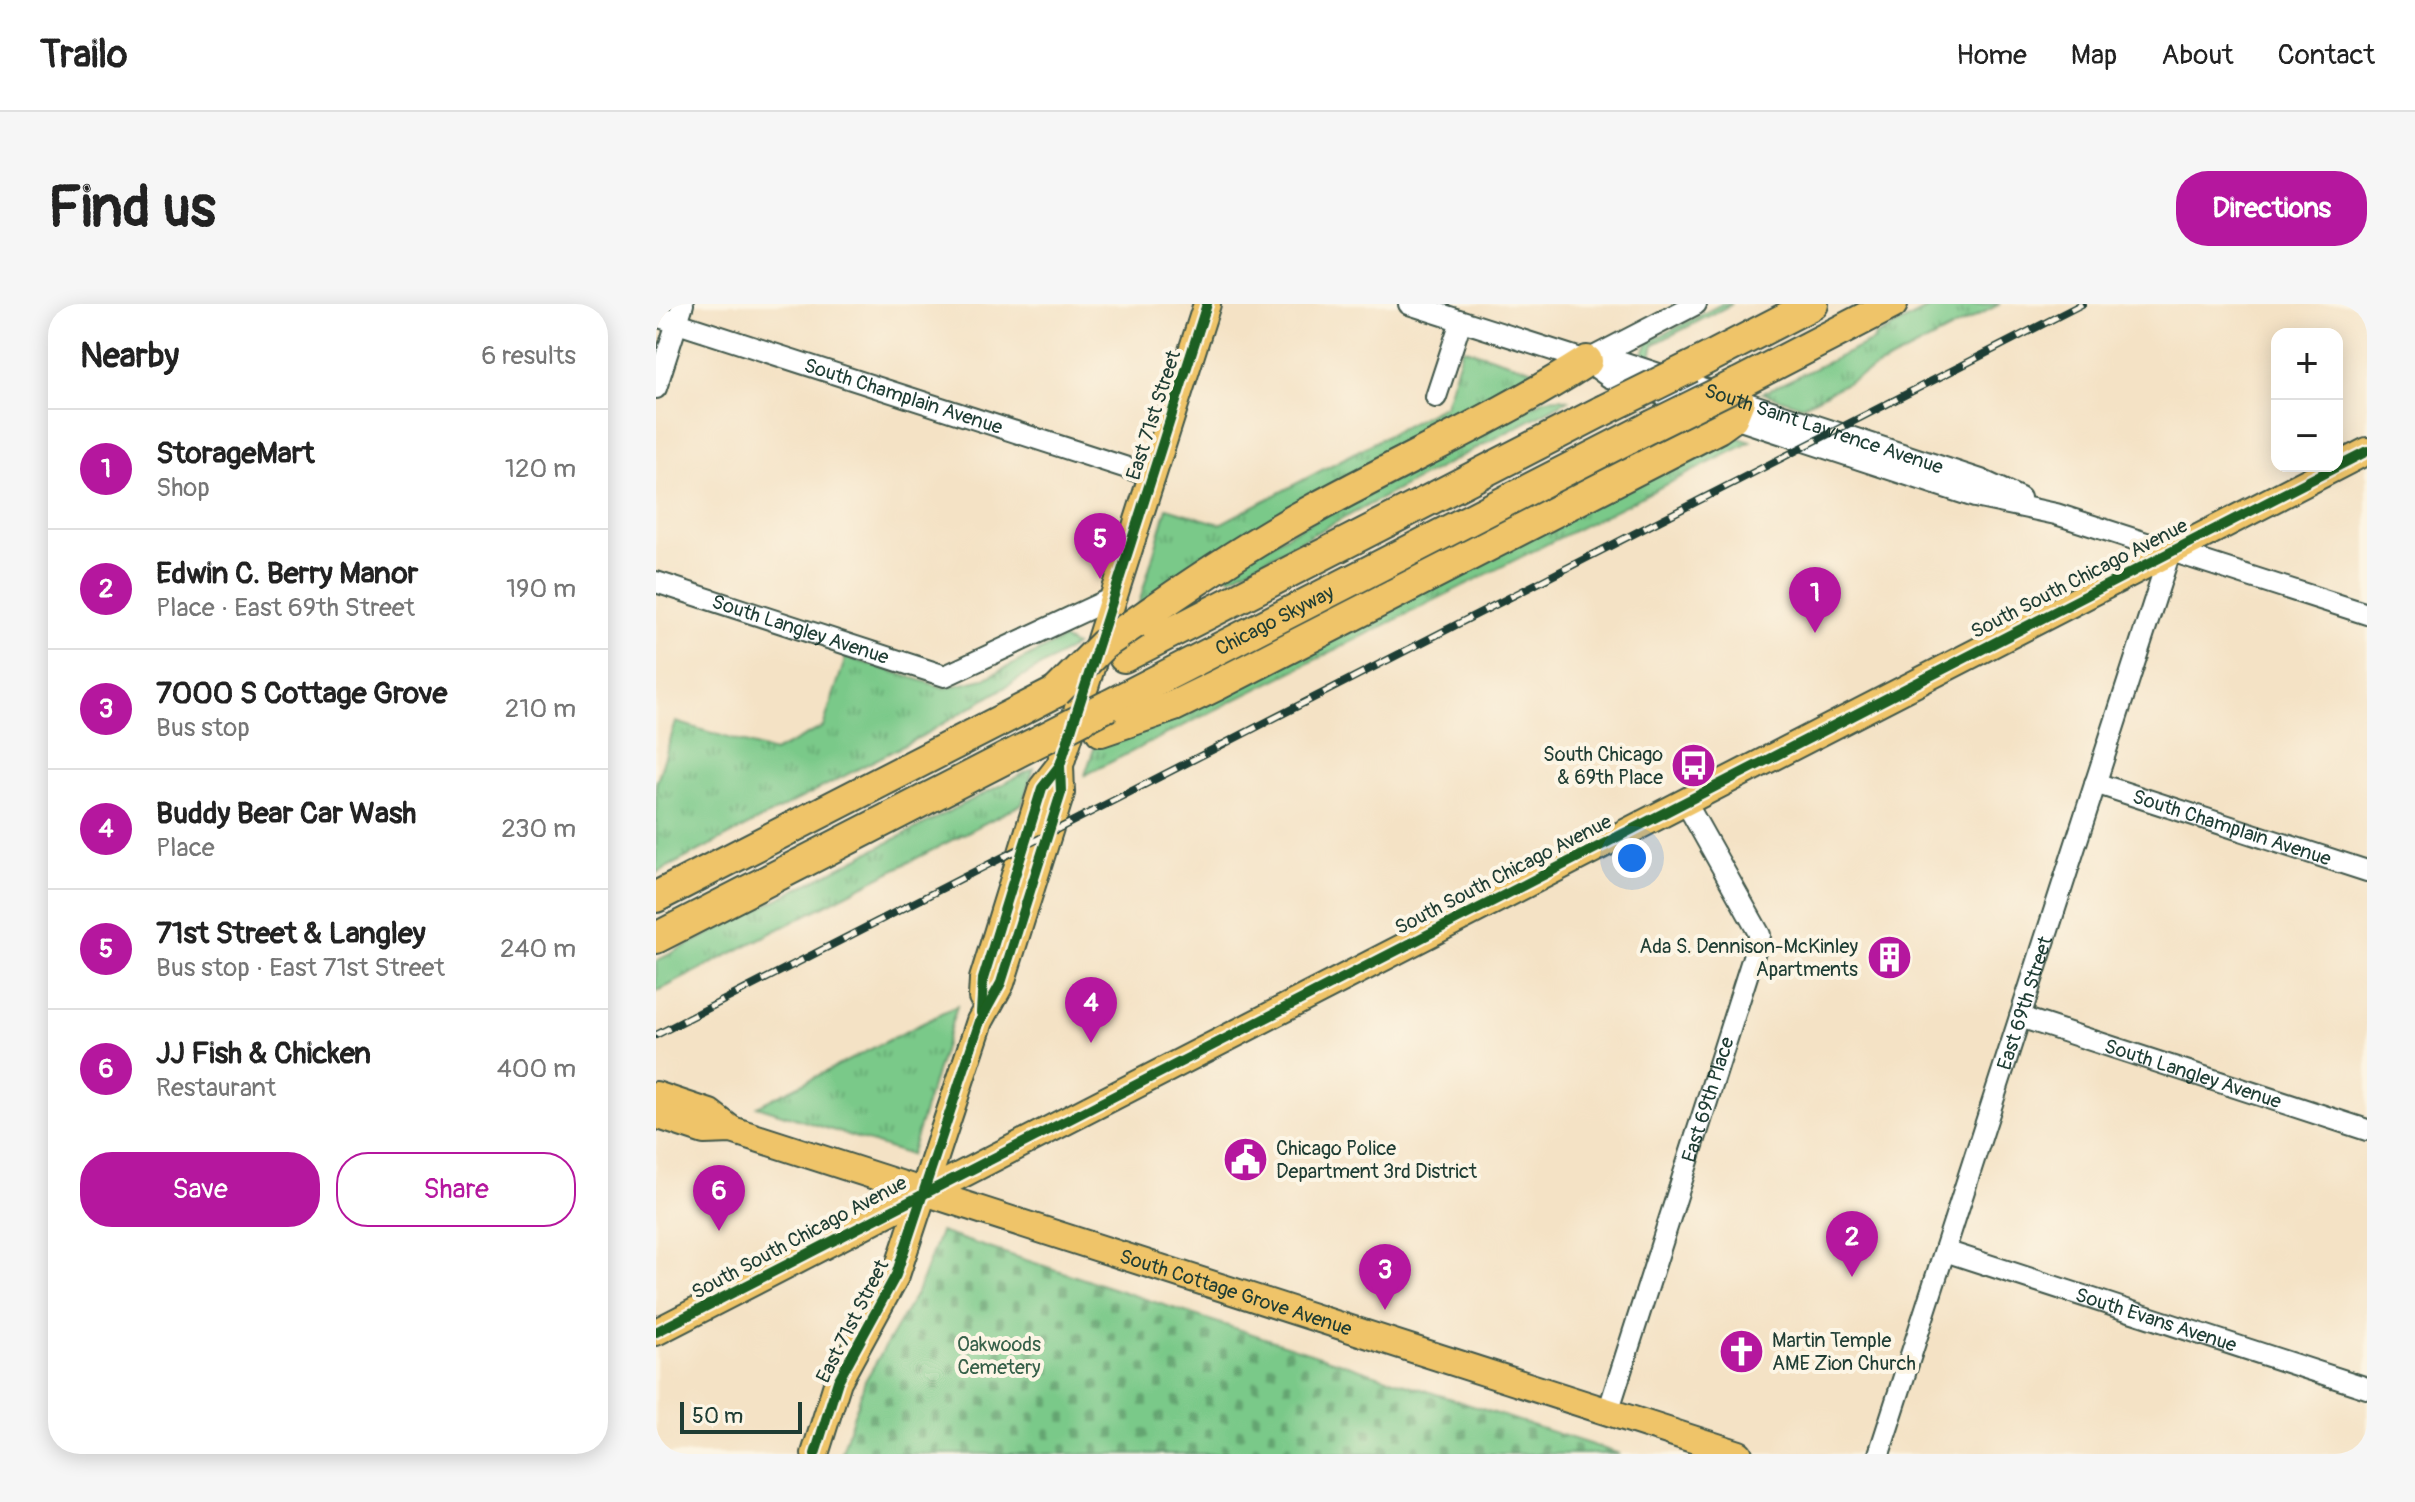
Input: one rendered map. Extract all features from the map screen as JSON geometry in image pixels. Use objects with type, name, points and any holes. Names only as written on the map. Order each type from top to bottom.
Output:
[{"type":"highway","name":"Chicago Skyway","points":[[656,897],[1813,304]]},
{"type":"highway","name":"Chicago Skyway","points":[[1105,718],[1650,427],[1737,401],[1892,304]]},
{"type":"highway","points":[[1056,692],[1104,644],[1225,559],[1315,508],[1538,392],[1587,361]]},
{"type":"highway","points":[[656,938],[1041,740],[1105,718],[1174,706],[1217,685],[1737,401]]},
{"type":"main road","name":"East 71st Street","points":[[815,1454],[838,1381],[896,1275],[980,1021],[1001,983],[1057,808],[1061,793],[1060,765],[1207,304]]},
{"type":"main road","name":"South South Chicago Avenue","points":[[656,1332],[2367,451]]},
{"type":"main road","name":"South Cottage Grove Avenue","points":[[656,1095],[710,1113],[732,1130]]},
{"type":"main road","name":"South Cottage Grove Avenue","points":[[656,1115],[704,1131],[732,1130],[1739,1454]]},
{"type":"street","name":"South Saint Lawrence Avenue","points":[[1409,304],[1587,361],[1616,360],[1737,401],[1975,497],[2056,514],[2367,614]]},
{"type":"street","points":[[1587,361],[1696,304]]},
{"type":"street","name":"South Champlain Avenue","points":[[656,316],[680,313],[1152,476]]},
{"type":"street","points":[[656,388],[680,313]]},
{"type":"street","points":[[1436,397],[1461,321]]},
{"type":"street","name":"East 69th Street","points":[[1879,1454],[2170,552]]},
{"type":"street","name":"South Langley Avenue","points":[[656,582],[945,676],[1114,597]]},
{"type":"street","name":"South Champlain Avenue","points":[[2095,783],[2367,871]]},
{"type":"street","name":"East 69th Place","points":[[1608,1412],[1760,935],[1685,801]]},
{"type":"street","name":"South Langley Avenue","points":[[2020,1017],[2367,1130]]},
{"type":"street","name":"South Evans Avenue","points":[[1945,1251],[2367,1388]]},
{"type":"green space","points":[[1722,304],[1732,304],[1654,344],[1651,358],[1643,353],[1648,342]]},
{"type":"green space","points":[[1937,304],[2000,304],[1802,406],[1762,393],[1875,340],[1874,337]]},
{"type":"green space","points":[[1463,348],[1537,371],[1536,379],[1138,607],[1167,508],[1220,524],[1445,405]]},
{"type":"green space","points":[[1545,399],[1568,400],[1230,578],[1224,568]]},
{"type":"green space","points":[[1731,435],[1751,442],[1085,775],[1096,743]]},
{"type":"green space","points":[[1063,639],[1075,646],[922,736],[656,873],[656,784],[676,722],[774,752],[823,727],[846,657],[945,688],[984,679]]},
{"type":"green space","points":[[1034,768],[1022,804],[656,992],[656,961]]},
{"type":"green space","points":[[957,1006],[910,1155],[757,1106]]},
{"type":"green space","name":"Oakwoods Cemetery","points":[[940,1232],[1620,1454],[841,1454],[865,1381],[918,1290]]},
{"type":"railway","points":[[656,1035],[2082,304]]},
{"type":"cycle path","points":[[815,1454],[838,1381],[896,1275],[980,1021],[1001,983],[1061,793],[1060,765],[1207,304]]},
{"type":"cycle path","points":[[656,1332],[2367,451]]},
{"type":"cycle path","points":[[981,1013],[983,979],[1042,788],[1060,765]]},
{"type":"place","name":"71st Street & Langley","points":[[1100,579]]},
{"type":"place","name":"StorageMart","points":[[1815,633]]},
{"type":"place","name":"South Chicago & 69th Place","points":[[1694,765]]},
{"type":"place","name":"Ada S. Dennison-McKinley Apartments","points":[[1889,958]]},
{"type":"place","name":"Buddy Bear Car Wash","points":[[1091,1043]]},
{"type":"place","name":"Chicago Police Department 3rd District","points":[[1245,1160]]},
{"type":"place","name":"JJ Fish & Chicken","points":[[719,1231]]},
{"type":"place","name":"Edwin C. Berry Manor","points":[[1852,1277]]},
{"type":"place","name":"7000 S Cottage Grove","points":[[1385,1310]]},
{"type":"place","name":"Martin Temple AME Zion Church","points":[[1741,1352]]}]
